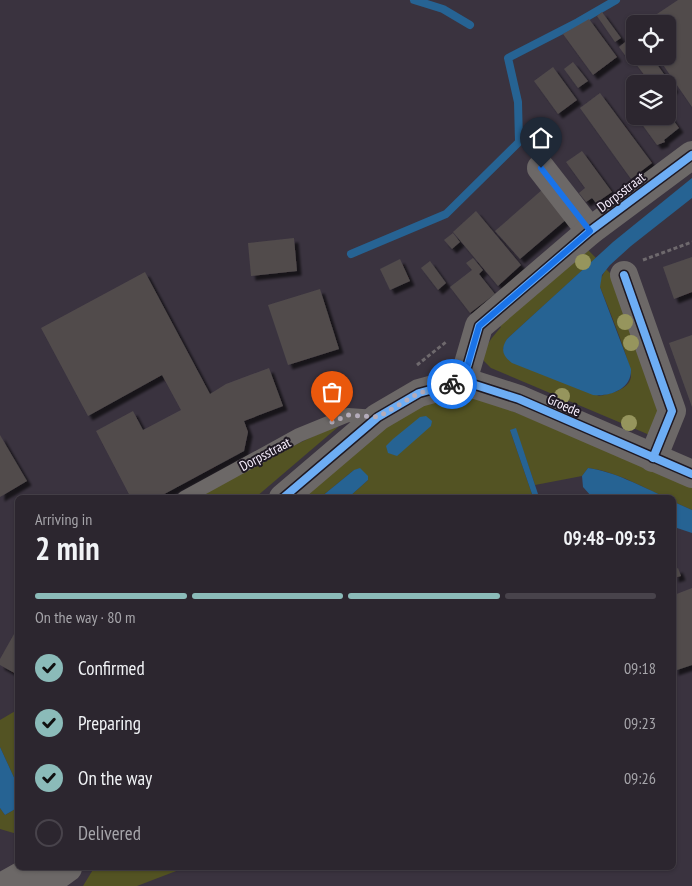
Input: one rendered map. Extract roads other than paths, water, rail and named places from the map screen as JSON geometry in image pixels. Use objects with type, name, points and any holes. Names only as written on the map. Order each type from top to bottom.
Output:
[{"type":"street","name":"Dorpsstraat","points":[[463,381],[479,326],[590,231],[692,155]]},
{"type":"street","points":[[541,168],[590,231]]},
{"type":"street","points":[[632,268],[672,411],[653,458]]},
{"type":"street","points":[[287,495],[378,417],[419,393],[463,381]]},
{"type":"street","name":"Groede","points":[[463,381],[519,399],[692,474]]},
{"type":"street","points":[[3,886],[31,870]]},
{"type":"street","points":[[44,886],[65,870]]},
{"type":"lane","name":"Dorpsstraat","points":[[189,495],[299,435],[348,415],[378,417]]},
{"type":"water","points":[[692,178],[692,198],[631,246],[602,275],[600,287],[631,369],[628,382],[624,387],[606,395],[593,395],[512,363],[503,352],[507,339],[613,242]]},
{"type":"water","points":[[426,416],[432,421],[431,426],[397,456],[388,453],[386,446],[393,439],[420,417]]},
{"type":"water","points":[[516,428],[538,495],[532,495],[510,430]]},
{"type":"water","points":[[360,468],[368,476],[368,480],[351,495],[323,495],[354,470]]},
{"type":"water","points":[[588,468],[598,470],[618,476],[661,495],[590,495],[583,487],[582,476]]},
{"type":"water","points":[[676,503],[692,510],[692,533],[676,528]]},
{"type":"water","points":[[0,747],[15,780],[15,809],[5,815],[0,808]]},
{"type":"waterway","points":[[414,0],[443,9],[470,25]]},
{"type":"waterway","points":[[351,254],[446,214],[519,142],[518,102],[508,58],[616,0]]}]
